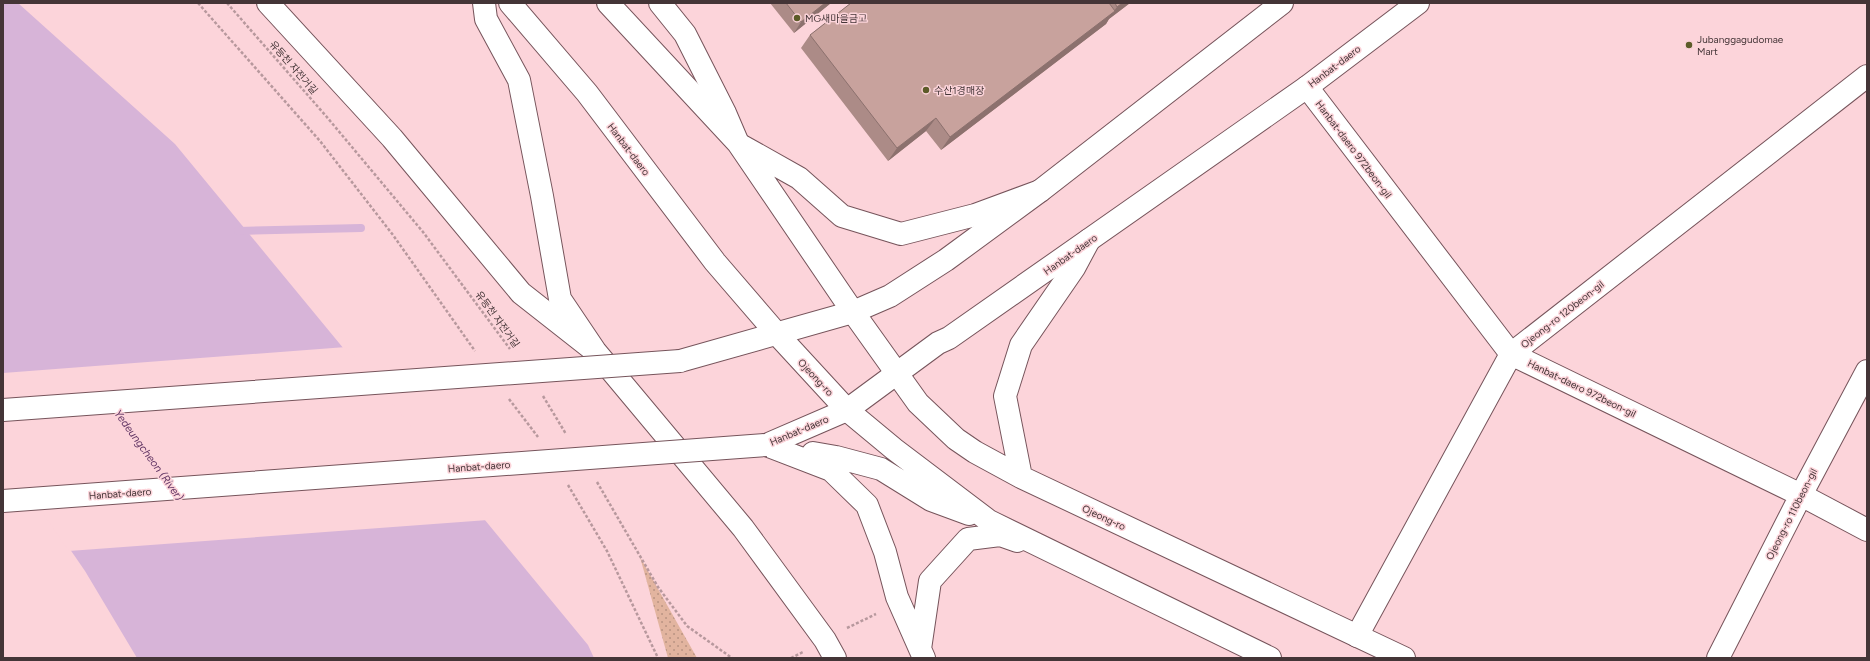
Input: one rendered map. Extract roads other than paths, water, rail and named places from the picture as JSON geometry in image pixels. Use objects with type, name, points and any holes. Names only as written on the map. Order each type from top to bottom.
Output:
[{"type":"main road","points":[[268,3],[392,138],[521,293],[595,351]]},
{"type":"main road","points":[[484,3],[486,19],[519,80],[542,196],[560,299],[595,351],[743,528],[826,640],[835,658]]},
{"type":"main road","name":"Hanbat-daero","points":[[510,3],[587,93],[715,262],[777,334]]},
{"type":"main road","points":[[608,3],[738,144],[853,312]]},
{"type":"main road","points":[[660,3],[685,34],[725,113],[738,144],[799,178],[842,216],[901,234],[975,215],[1040,191]]},
{"type":"main road","points":[[3,410],[680,361],[853,312],[890,296],[946,260],[1040,191],[1282,3]]},
{"type":"main road","name":"Hanbat-daero","points":[[3,502],[766,445],[847,410],[898,374],[938,343],[949,338],[1307,87],[1418,3]]},
{"type":"main road","name":"Ojeong-ro 120beon-gil","points":[[1357,636],[1511,354],[1867,76]]},
{"type":"main road","name":"Hanbat-daero 972beon-gil","points":[[1307,87],[1511,354],[1801,495],[1867,530]]},
{"type":"main road","points":[[1021,477],[1005,396],[1021,345],[1074,268],[1089,240]]},
{"type":"main road","name":"Ojeong-ro","points":[[853,312],[918,403],[956,439],[975,452],[1021,477],[1404,658]]},
{"type":"main road","name":"Ojeong-ro","points":[[777,334],[847,410],[894,450],[989,521],[1066,557],[1270,658]]},
{"type":"main road","name":"Ojeong-ro 110beon-gil","points":[[1718,658],[1801,495],[1867,371]]},
{"type":"main road","points":[[766,445],[836,457],[881,470],[931,500],[989,521]]},
{"type":"main road","points":[[766,445],[831,470],[867,505],[885,552],[898,597],[922,654]]},
{"type":"main road","points":[[922,654],[930,581],[968,539],[1000,535],[1066,557]]},
{"type":"water","name":"Yedeungcheon (River)","points":[[3,3],[18,3],[175,144],[588,645],[594,658],[137,658],[85,571],[3,452]]},
{"type":"waterway","points":[[238,231],[361,228]]},
{"type":"place","name":"MG새마을금고","points":[[797,18]]},
{"type":"place","name":"Jubanggagudomae Mart","points":[[1689,45]]},
{"type":"place","name":"수산1경매장","points":[[926,90]]}]
